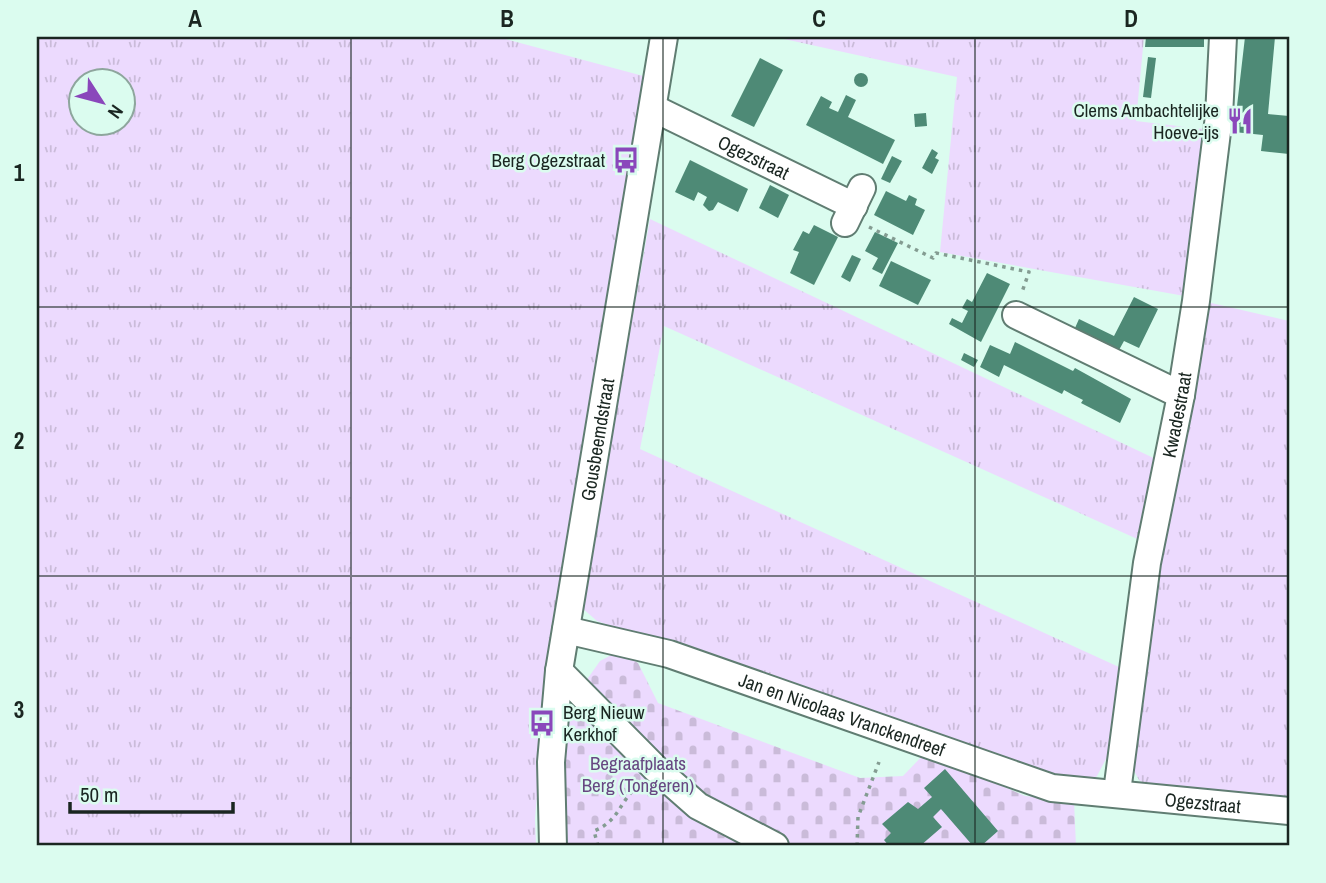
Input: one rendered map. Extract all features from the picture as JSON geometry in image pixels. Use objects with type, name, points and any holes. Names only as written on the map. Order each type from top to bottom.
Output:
[{"type":"street","name":"Gousbeemdstraat","points":[[553,846],[551,762],[559,671],[664,37]]},
{"type":"street","name":"Kwadestraat","points":[[1117,792],[1147,563],[1181,395],[1219,116],[1223,37]]},
{"type":"street","name":"Ogezstraat","points":[[653,108],[852,209]]},
{"type":"street","points":[[1017,314],[1181,395]]},
{"type":"street","name":"Jan en Nicolaas Vranckendreef","points":[[566,630],[669,654],[1052,788],[1117,792]]},
{"type":"street","points":[[559,671],[656,769],[698,806],[775,846]]},
{"type":"street","name":"Ogezstraat","points":[[1117,792],[1289,811]]},
{"type":"path","points":[[852,209],[933,258],[936,253],[1029,272],[1021,290],[1017,314]]},
{"type":"path","points":[[858,846],[858,817],[879,762]]},
{"type":"path","points":[[598,846],[594,831],[610,824],[626,796],[656,769]]},
{"type":"green space","points":[[37,37],[498,37],[647,77],[551,630],[535,819],[536,846],[37,846]]},
{"type":"green space","points":[[775,37],[1144,37],[1136,121],[1211,130],[1190,297],[940,252],[957,77]]},
{"type":"green space","points":[[650,219],[1162,462],[1144,542],[664,326],[640,449],[1119,667],[1115,727],[1107,757],[1097,776],[1090,781],[1060,780],[989,758],[597,621],[581,607]]},
{"type":"green space","points":[[1207,302],[1289,321],[1289,804],[1148,786],[1139,780],[1132,767],[1152,586]]},
{"type":"green space","name":"Begraafplaats Berg (Tongeren)","points":[[619,651],[638,663],[658,703],[860,778],[903,776],[926,752],[1025,796],[1074,801],[1076,846],[563,846],[561,804],[566,761],[564,712],[600,661]]},
{"type":"building","points":[[1146,37],[1204,37],[1204,47],[1145,47]]},
{"type":"building","points":[[1245,37],[1275,37],[1268,114],[1289,116],[1289,154],[1261,151],[1263,135],[1234,132]]},
{"type":"building","points":[[1148,57],[1156,58],[1151,98],[1143,97]]},
{"type":"building","points":[[760,58],[783,70],[754,127],[731,116]]},
{"type":"building","points":[[861,73],[866,75],[866,85],[861,87],[856,85],[854,80],[856,75]]},
{"type":"building","points":[[846,95],[856,100],[848,117],[895,140],[883,164],[806,125],[821,96],[832,102],[829,108],[838,112]]},
{"type":"building","points":[[926,113],[927,126],[915,127],[914,114]]},
{"type":"building","points":[[932,149],[938,153],[935,158],[939,160],[932,174],[922,168]]},
{"type":"building","points":[[892,156],[902,161],[890,183],[881,179]]},
{"type":"building","points":[[690,160],[748,189],[738,212],[718,202],[713,210],[709,211],[703,205],[707,197],[698,192],[694,201],[675,192]]},
{"type":"building","points":[[770,185],[789,195],[778,218],[759,208]]},
{"type":"building","points":[[886,191],[906,201],[909,195],[917,199],[915,205],[925,210],[913,235],[874,215]]},
{"type":"building","points":[[814,225],[838,237],[814,285],[790,273],[799,252],[793,250],[803,231],[809,234]]},
{"type":"building","points":[[875,232],[898,243],[882,274],[872,269],[878,258],[865,251]]},
{"type":"building","points":[[852,255],[861,259],[850,282],[841,277]]},
{"type":"building","points":[[891,261],[931,280],[918,305],[879,286]]},
{"type":"building","points":[[987,273],[1010,284],[981,342],[949,324],[952,318],[962,323],[968,311],[962,308],[967,299],[972,302]]},
{"type":"building","points":[[1134,297],[1158,309],[1139,348],[1124,341],[1119,350],[1075,328],[1079,319],[1114,336]]},
{"type":"building","points":[[1015,342],[1073,371],[1075,368],[1131,399],[1120,423],[1081,403],[1083,400],[1064,390],[1062,394],[1004,365],[999,377],[980,367],[990,345],[1010,354]]},
{"type":"building","points":[[964,353],[978,360],[974,367],[961,360]]},
{"type":"building","points":[[945,769],[998,831],[981,846],[973,846],[941,809],[933,817],[942,827],[920,846],[889,846],[884,840],[891,833],[882,824],[908,802],[918,809],[932,797],[924,788]]},
{"type":"place","name":"Clems Ambachtelijke Hoeve-ijs","points":[[1240,121]]},
{"type":"place","name":"Berg Ogezstraat","points":[[626,160]]},
{"type":"place","name":"Berg Nieuw Kerkhof","points":[[542,723]]}]
